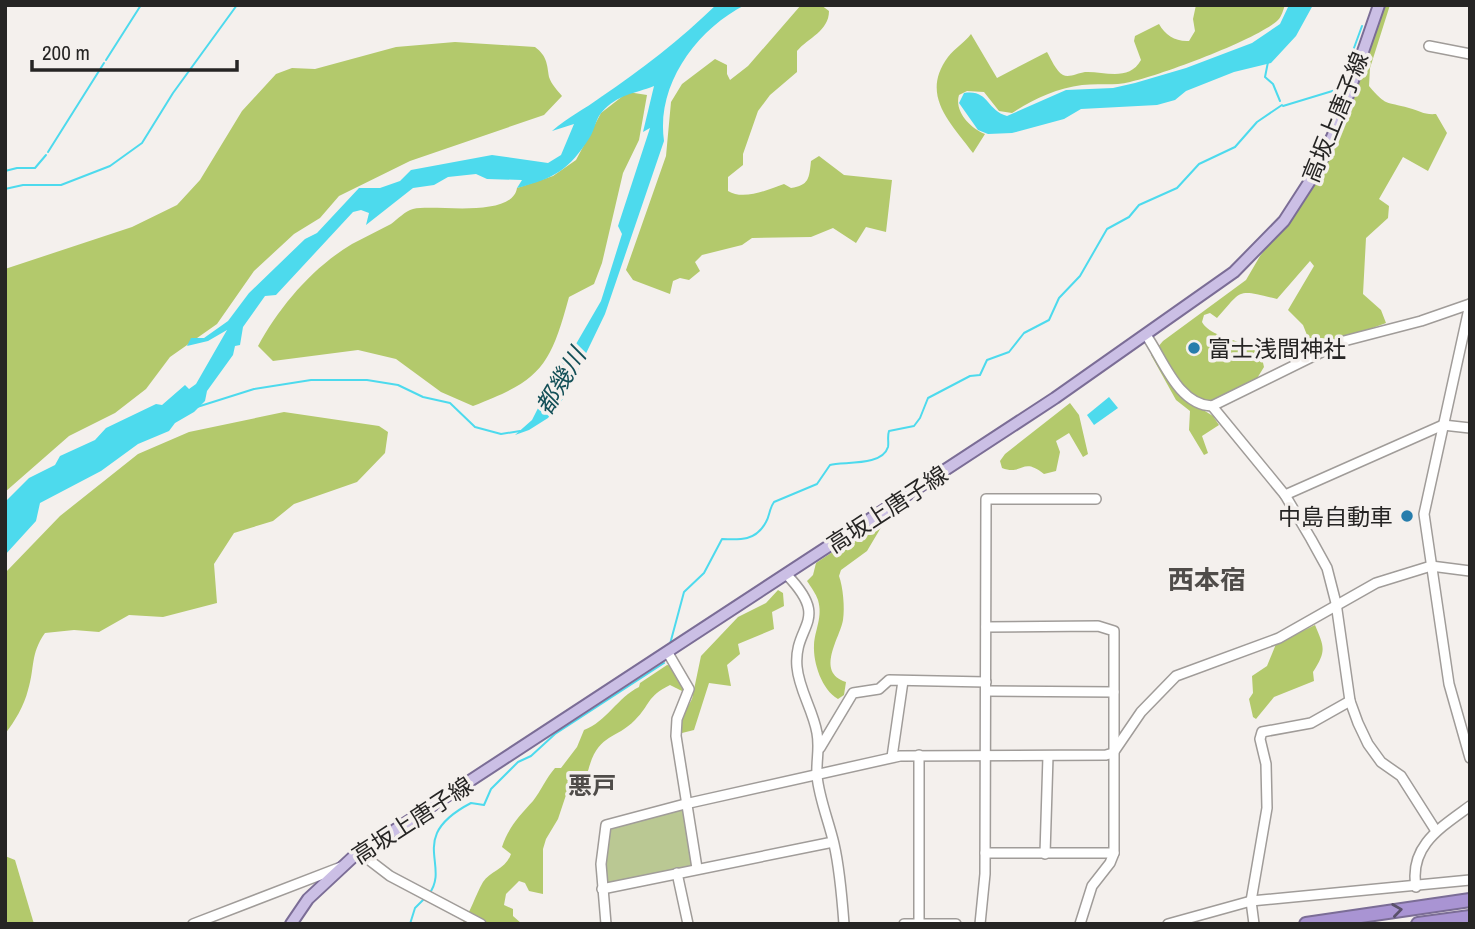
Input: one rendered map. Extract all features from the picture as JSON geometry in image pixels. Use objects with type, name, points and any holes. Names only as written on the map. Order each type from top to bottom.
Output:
[{"type":"highway","points":[[1306,924],[1470,900]]},
{"type":"highway","points":[[1418,924],[1470,917]]},
{"type":"main road","name":"高坂上唐子線","points":[[291,924],[308,899],[341,867],[360,853],[787,575],[1146,335],[1234,272],[1298,202],[1328,148],[1379,5]]},
{"type":"street","points":[[1429,46],[1470,54]]},
{"type":"street","points":[[1146,335],[1186,396],[1198,403],[1212,406],[1343,341],[1421,321],[1470,304]]},
{"type":"street","points":[[1470,304],[1424,514],[1449,684],[1470,758]]},
{"type":"street","points":[[1212,406],[1285,495],[1326,568],[1336,603],[1350,701],[1368,744],[1381,762],[1401,776],[1436,831]]},
{"type":"street","points":[[1285,495],[1443,425],[1470,428]]},
{"type":"street","points":[[980,924],[985,853],[986,499],[1096,499]]},
{"type":"street","points":[[1114,753],[1141,712],[1176,676],[1279,638],[1336,603],[1376,583],[1431,566],[1470,571]]},
{"type":"street","points":[[787,575],[801,590],[808,604],[810,621],[797,649],[798,680],[810,706],[820,748],[817,773],[833,842],[844,924]]},
{"type":"street","points":[[986,627],[1111,628],[1114,631],[1114,853],[1089,892],[1080,924]]},
{"type":"street","points":[[668,653],[689,689],[675,726],[697,869]]},
{"type":"street","points":[[820,748],[836,726],[849,695],[879,689],[889,680],[1114,692]]},
{"type":"street","points":[[892,757],[903,681]]},
{"type":"street","points":[[1253,919],[1251,901],[1266,808],[1266,764],[1260,739],[1262,732],[1311,723],[1350,701]]},
{"type":"street","points":[[606,924],[601,855],[607,825],[685,804],[892,757],[1114,753]]},
{"type":"street","points":[[919,755],[919,923]]},
{"type":"street","points":[[1045,854],[1048,756]]},
{"type":"street","points":[[1416,887],[1412,867],[1436,831],[1470,806]]},
{"type":"street","points":[[602,889],[833,842]]},
{"type":"street","points":[[360,853],[390,876],[481,924]]},
{"type":"street","points":[[985,853],[1114,853]]},
{"type":"street","points":[[193,924],[341,867]]},
{"type":"street","points":[[677,873],[688,924]]},
{"type":"street","points":[[1168,924],[1251,901],[1470,880]]},
{"type":"street","points":[[904,924],[956,924]]},
{"type":"green space","points":[[801,5],[821,5],[829,11],[826,24],[797,51],[797,72],[770,95],[758,111],[743,154],[743,165],[728,177],[728,191],[741,195],[784,184],[791,188],[801,185],[809,177],[811,161],[819,156],[844,175],[892,180],[886,232],[866,227],[856,243],[833,228],[811,237],[752,238],[742,245],[702,255],[695,262],[700,271],[689,280],[680,278],[673,281],[670,294],[633,280],[626,270],[666,156],[671,102],[682,84],[715,59],[727,65],[730,80],[748,66]]},
{"type":"green space","points":[[1196,5],[1285,5],[1278,20],[1251,37],[1185,65],[1144,78],[1124,83],[1082,85],[1063,89],[1036,99],[1012,113],[999,111],[984,92],[967,91],[959,95],[961,113],[974,128],[985,134],[973,153],[941,108],[937,84],[940,71],[948,57],[971,34],[997,78],[1047,52],[1058,71],[1065,76],[1085,72],[1116,74],[1136,67],[1141,60],[1134,41],[1135,36],[1159,24],[1171,37],[1189,41],[1195,31],[1193,19]]},
{"type":"green space","points":[[1383,5],[1390,5],[1370,68],[1369,86],[1387,102],[1436,114],[1447,133],[1428,171],[1403,157],[1379,199],[1389,206],[1388,218],[1366,238],[1363,294],[1381,310],[1386,323],[1313,350],[1303,325],[1288,310],[1314,266],[1310,261],[1277,299],[1241,294],[1217,318],[1210,313],[1204,315],[1202,322],[1208,329],[1255,351],[1264,367],[1256,380],[1200,408],[1213,416],[1219,425],[1202,436],[1208,453],[1204,455],[1189,430],[1190,411],[1176,400],[1151,355],[1163,341],[1246,280],[1260,256],[1324,173]]},
{"type":"green space","points":[[455,42],[535,47],[544,57],[550,80],[562,96],[544,115],[410,161],[339,196],[320,218],[294,234],[254,271],[217,324],[170,357],[146,389],[115,413],[69,436],[5,492],[5,269],[132,227],[177,205],[200,180],[242,111],[276,74],[292,68],[315,69],[396,47]]},
{"type":"green space","points":[[628,92],[647,95],[639,140],[623,173],[602,263],[594,284],[569,297],[556,340],[539,368],[528,379],[473,406],[441,392],[396,359],[358,350],[273,361],[258,346],[298,289],[337,254],[391,224],[410,210],[502,204],[512,198],[517,188],[553,176],[576,160],[601,113]]},
{"type":"green space","points":[[1070,403],[1079,415],[1088,454],[1083,457],[1069,433],[1056,441],[1060,452],[1056,471],[1044,474],[1027,466],[1014,470],[1002,468],[1000,461],[1005,454]]},
{"type":"green space","points":[[284,412],[379,426],[388,432],[385,453],[357,482],[294,504],[273,521],[234,533],[214,564],[217,603],[163,617],[129,615],[99,632],[74,630],[45,633],[35,654],[24,702],[5,734],[5,573],[60,516],[138,454],[189,432]]},
{"type":"green space","points":[[889,514],[867,551],[841,570],[839,576],[844,615],[831,663],[832,671],[846,682],[844,695],[838,699],[827,689],[817,668],[814,645],[819,606],[807,581],[813,575],[816,563]]},
{"type":"green space","points":[[778,590],[783,593],[784,606],[772,612],[774,629],[738,644],[740,654],[727,665],[731,686],[709,683],[694,730],[678,734],[680,721],[692,699],[701,656],[738,617],[766,603]]},
{"type":"green space","points":[[1315,625],[1323,648],[1313,672],[1314,681],[1274,697],[1256,719],[1253,717],[1249,699],[1253,693],[1252,676],[1267,666],[1276,644]]},
{"type":"green space","points":[[667,665],[672,666],[684,688],[682,691],[670,685],[657,693],[635,720],[602,744],[588,771],[582,772],[567,792],[558,819],[543,849],[543,894],[529,891],[525,883],[519,881],[506,894],[504,905],[513,909],[513,916],[522,924],[462,924],[483,882],[509,859],[511,854],[502,847],[511,828],[555,768],[561,768],[577,747],[584,730],[599,721],[639,687],[640,683]]},
{"type":"green space","points":[[683,808],[694,864],[691,867],[606,884],[604,855],[609,830]]},
{"type":"green space","points":[[5,856],[15,860],[34,924],[5,924]]},
{"type":"water","points":[[716,5],[745,5],[727,16],[696,44],[673,80],[663,120],[664,141],[605,314],[566,395],[548,418],[515,435],[532,420],[570,345],[576,344],[601,301],[622,234],[618,226],[650,128],[643,132],[654,86],[620,98],[608,106],[600,114],[590,137],[575,157],[551,176],[517,188],[522,180],[487,179],[476,174],[448,177],[434,185],[413,188],[366,225],[369,213],[361,210],[353,212],[276,295],[265,296],[243,327],[240,345],[235,346],[233,355],[207,391],[205,401],[194,412],[175,423],[169,431],[138,444],[101,471],[40,503],[36,521],[5,555],[5,502],[29,478],[55,465],[60,456],[95,440],[106,428],[156,404],[162,405],[185,385],[189,389],[196,384],[227,330],[208,341],[187,346],[191,338],[204,338],[228,321],[249,293],[305,239],[317,233],[359,188],[380,188],[400,181],[411,170],[492,155],[548,163],[561,155],[574,124],[552,131],[646,65]]},
{"type":"water","points":[[1289,5],[1313,5],[1296,36],[1271,63],[1234,72],[1186,91],[1175,100],[1157,105],[1081,109],[1064,119],[1012,133],[988,134],[978,130],[959,103],[964,93],[978,94],[1007,116],[1066,90],[1113,88],[1186,68],[1252,43],[1280,24]]},
{"type":"water","points":[[1109,397],[1118,408],[1094,425],[1087,415]]},
{"type":"waterway","points":[[106,60],[141,5]]},
{"type":"waterway","points":[[5,189],[23,185],[61,185],[110,166],[142,143],[173,93],[237,5]]},
{"type":"waterway","points":[[1283,106],[1339,89],[1362,26]]},
{"type":"waterway","points":[[1268,62],[1265,77],[1273,84],[1280,101]]},
{"type":"waterway","points":[[48,152],[104,63]]},
{"type":"waterway","points":[[670,644],[684,592],[704,573],[722,539],[741,539],[757,533],[766,522],[774,502],[817,484],[830,465],[878,458],[888,447],[889,431],[914,426],[928,398],[970,376],[980,375],[987,360],[1009,352],[1024,333],[1049,320],[1059,298],[1080,276],[1107,229],[1129,217],[1139,205],[1177,188],[1199,164],[1235,147],[1257,122],[1282,105]]},
{"type":"waterway","points":[[5,171],[35,168],[46,155]]},
{"type":"waterway","name":"都幾川","points":[[197,407],[254,389],[311,380],[367,380],[398,385],[423,397],[450,403],[475,427],[501,434],[520,431]]},
{"type":"waterway","points":[[429,894],[436,872],[435,839],[440,827],[451,815],[471,803],[484,805],[491,789],[518,762],[531,756],[555,734],[664,663]]},
{"type":"waterway","points":[[410,924],[415,908],[425,898]]},
{"type":"place","name":"富士浅間神社","points":[[1194,348]]},
{"type":"place","name":"中島自動車","points":[[1407,516]]},
{"type":"district","name":"西本宿","points":[[1207,579]]},
{"type":"district","name":"悪戸","points":[[592,785]]}]
